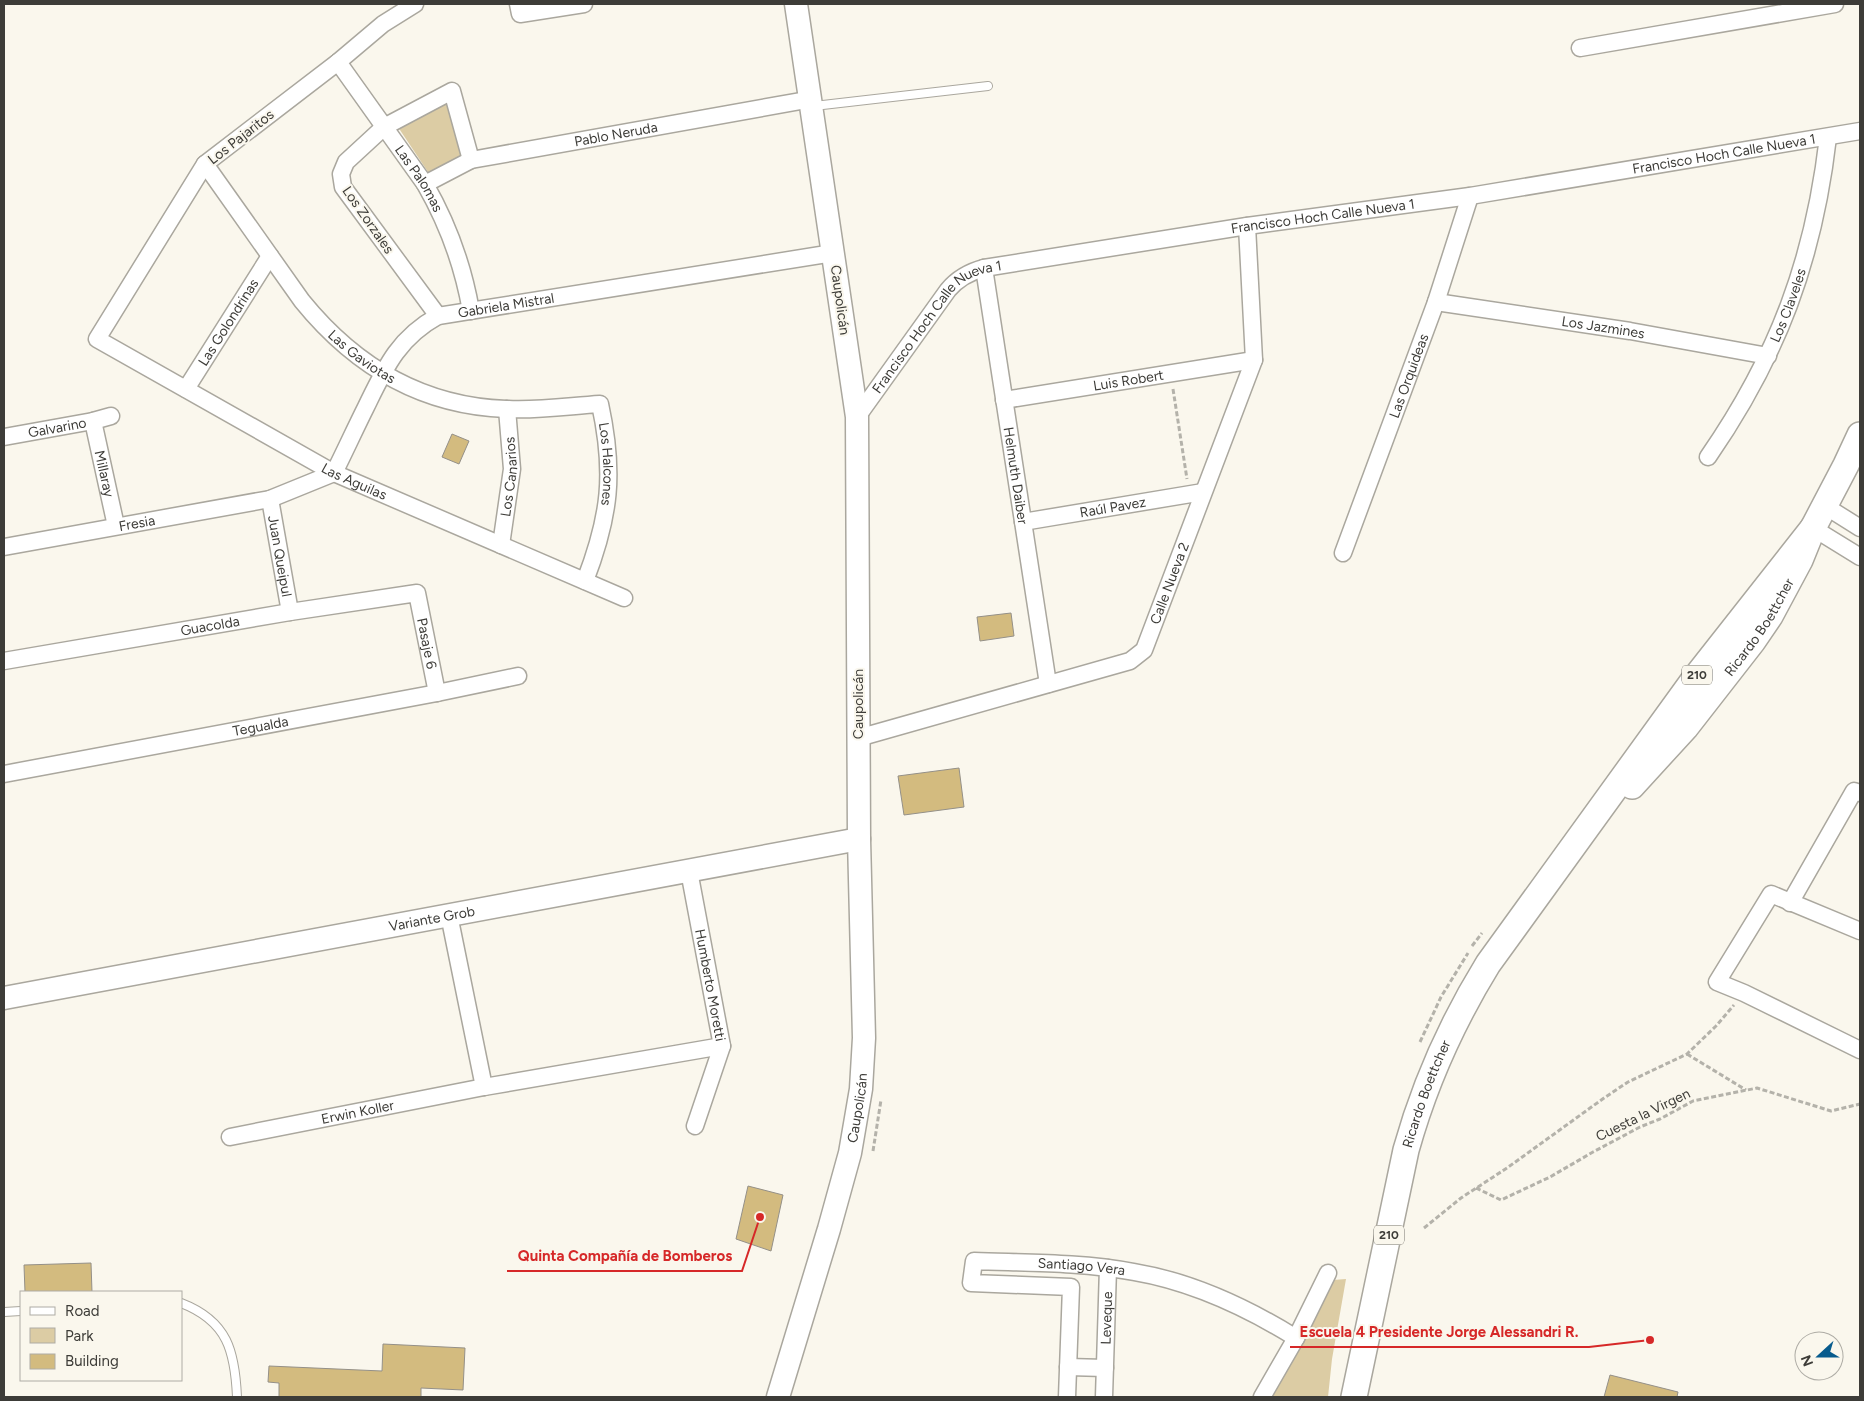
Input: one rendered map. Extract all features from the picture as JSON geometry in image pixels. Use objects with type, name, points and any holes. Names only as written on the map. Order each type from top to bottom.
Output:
[{"type":"main road","name":"Ricardo Boettcher","points":[[1354,1397],[1406,1150],[1430,1074],[1462,1007],[1488,964],[1588,827],[1625,793],[1673,742],[1711,697],[1753,641],[1785,590],[1813,528],[1860,435]]},
{"type":"street","name":"Los Pajaritos","points":[[97,339],[205,164],[338,62],[383,24],[415,4]]},
{"type":"street","points":[[518,4],[520,14],[584,4]]},
{"type":"street","name":"Caupolicán","points":[[778,1397],[850,1153],[862,1080],[864,1038],[859,839],[857,417],[796,4]]},
{"type":"street","points":[[1580,48],[1835,4]]},
{"type":"street","name":"Las Palomas","points":[[338,62],[426,184],[454,243],[465,280],[471,311]]},
{"type":"street","name":"Los Zorzales","points":[[438,316],[343,187],[341,174],[346,162],[384,127],[452,91],[471,160]]},
{"type":"street","name":"Pablo Neruda","points":[[426,184],[471,160],[812,103]]},
{"type":"street","name":"Francisco Hoch Calle Nueva 1","points":[[857,417],[948,290],[962,276],[972,271],[1247,226],[1470,196],[1860,131]]},
{"type":"street","name":"Los Claveles","points":[[1708,457],[1735,416],[1768,356],[1797,285],[1808,249],[1822,184],[1828,137]]},
{"type":"street","name":"Las Gaviotas","points":[[205,164],[319,322],[338,341],[382,374],[430,396],[455,403],[507,410],[600,404]]},
{"type":"street","name":"Las Orquideas","points":[[1343,554],[1436,302],[1470,196]]},
{"type":"street","name":"Calle Nueva 2","points":[[858,738],[1130,661],[1144,650],[1196,494],[1254,360],[1247,226]]},
{"type":"street","name":"Gabriela Mistral","points":[[334,473],[389,360],[408,337],[438,316],[834,253]]},
{"type":"street","name":"Las Golondrinas","points":[[186,389],[270,256]]},
{"type":"street","name":"Helmuth Daiber","points":[[984,268],[1048,684]]},
{"type":"street","name":"Los Jazmines","points":[[1436,302],[1630,331],[1768,356]]},
{"type":"street","name":"Las Aguilas","points":[[97,339],[334,473],[624,598]]},
{"type":"street","name":"Luis Robert","points":[[1004,400],[1254,360]]},
{"type":"street","name":"Los Halcones","points":[[585,582],[598,550],[608,497],[609,450],[600,404]]},
{"type":"street","name":"Los Canarios","points":[[501,545],[512,469],[507,410]]},
{"type":"street","name":"Galvarino","points":[[4,437],[111,416]]},
{"type":"street","name":"Millaray","points":[[93,421],[116,526]]},
{"type":"street","points":[[270,499],[334,473]]},
{"type":"street","name":"Raúl Pavez","points":[[1023,522],[1196,494]]},
{"type":"street","name":"Fresia","points":[[4,547],[270,499]]},
{"type":"street","name":"Juan Queipul","points":[[270,499],[290,612]]},
{"type":"street","points":[[1825,506],[1860,528]]},
{"type":"street","points":[[1813,528],[1860,557]]},
{"type":"street","name":"Guacolda","points":[[4,661],[290,612],[417,593]]},
{"type":"street","name":"Pasaje 6","points":[[417,593],[436,693]]},
{"type":"street","name":"Tegualda","points":[[4,774],[518,676]]},
{"type":"street","points":[[1790,903],[1854,791],[1860,793]]},
{"type":"street","name":"Variante Grob","points":[[4,998],[859,839]]},
{"type":"street","name":"Humberto Moretti","points":[[689,871],[722,1046],[695,1126]]},
{"type":"street","points":[[1860,931],[1771,894],[1717,982],[1744,993],[1860,1050]]},
{"type":"street","points":[[449,915],[484,1088]]},
{"type":"street","name":"Erwin Koller","points":[[230,1137],[484,1088],[722,1046]]},
{"type":"street","name":"Santiago Vera","points":[[1068,1367],[1071,1287],[972,1283],[974,1261],[1069,1264],[1108,1268],[1160,1277],[1214,1295],[1263,1318],[1296,1338]]},
{"type":"street","name":"Leveque","points":[[1104,1397],[1108,1268]]},
{"type":"street","points":[[1262,1397],[1296,1338],[1328,1273]]},
{"type":"street","points":[[1067,1397],[1068,1367],[1105,1368]]},
{"type":"lane","points":[[812,103],[988,86]]},
{"type":"lane","points":[[182,1303],[202,1313],[211,1320],[228,1343],[236,1370],[237,1397]]},
{"type":"lane","points":[[4,1312],[20,1311]]},
{"type":"path","points":[[1170,374],[1196,494]]},
{"type":"path","name":"Cuesta la Virgen","points":[[1424,1228],[1461,1198],[1628,1082],[1687,1054],[1716,1026],[1744,993]]},
{"type":"path","points":[[1687,1054],[1746,1090]]},
{"type":"path","name":"Cuesta la Virgen","points":[[1476,1188],[1501,1200],[1550,1177],[1640,1127],[1660,1119],[1693,1101],[1757,1088],[1832,1111],[1860,1104]]},
{"type":"green space","points":[[449,97],[465,158],[430,175],[396,124]]},
{"type":"green space","points":[[1346,1279],[1332,1359],[1328,1397],[1269,1397],[1333,1280]]},
{"type":"building","points":[[452,434],[469,441],[459,464],[442,457]]},
{"type":"building","points":[[1011,613],[1014,636],[980,641],[977,617]]},
{"type":"building","points":[[959,768],[964,807],[904,815],[898,776]]},
{"type":"building","points":[[748,1186],[783,1195],[771,1251],[736,1239]]},
{"type":"building","points":[[91,1263],[92,1291],[25,1291],[24,1265]]},
{"type":"building","points":[[383,1344],[465,1348],[463,1390],[421,1388],[421,1397],[279,1397],[279,1383],[268,1382],[269,1366],[382,1371]]},
{"type":"building","points":[[1610,1375],[1678,1392],[1677,1397],[1604,1397]]},
{"type":"place","name":"Quinta Compañía de Bomberos","points":[[760,1217]]},
{"type":"place","name":"Escuela 4 Presidente Jorge Alessandri R.","points":[[1650,1340]]}]
